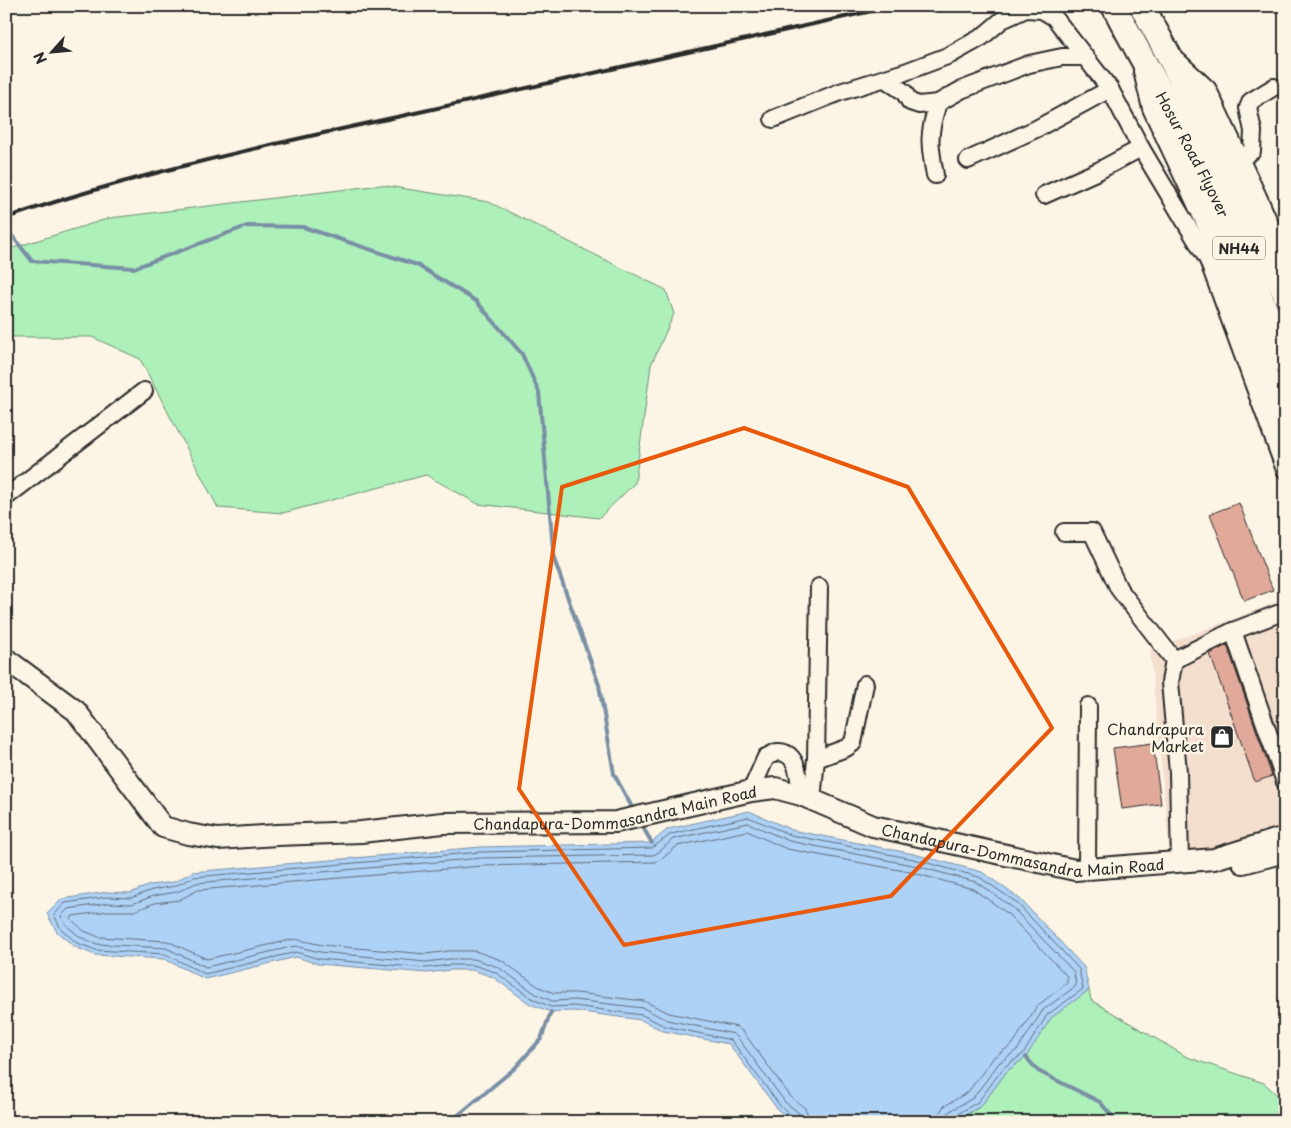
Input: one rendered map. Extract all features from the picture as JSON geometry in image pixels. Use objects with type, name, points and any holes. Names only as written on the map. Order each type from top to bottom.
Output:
[{"type":"highway","name":"NH44","points":[[1114,6],[1142,60]]},
{"type":"highway","name":"NH44","points":[[1142,6],[1168,54]]},
{"type":"highway","name":"Hosur Road Flyover","points":[[1168,54],[1217,198],[1285,362]]},
{"type":"highway","name":"Hosur Road Flyover","points":[[1142,60],[1236,190],[1285,293]]},
{"type":"main road","points":[[1168,54],[1206,90],[1285,263]]},
{"type":"main road","points":[[1142,60],[1153,108],[1212,234],[1285,421]]},
{"type":"main road","name":"Chandapura-Dommasandra Main Road","points":[[6,659],[76,711],[162,827],[218,839],[361,832],[443,823],[616,822],[751,791],[775,788],[807,797],[873,826],[1081,869],[1214,859],[1285,837]]},
{"type":"main road","points":[[1081,869],[1114,877],[1130,878],[1173,875],[1213,870],[1285,852]]},
{"type":"street","points":[[773,119],[840,92],[885,79],[950,56],[982,37],[1002,20],[1026,9],[1042,10],[1054,18],[1110,89],[1142,148],[1208,260],[1285,470]]},
{"type":"street","points":[[885,79],[904,92],[910,102],[919,106],[938,103],[961,90],[1029,64],[1062,57],[1084,57]]},
{"type":"street","points":[[1239,160],[1252,150],[1253,131],[1248,108],[1251,101],[1274,87]]},
{"type":"street","points":[[968,160],[1036,128],[1110,89]]},
{"type":"street","points":[[935,175],[929,143],[930,128],[938,103]]},
{"type":"street","points":[[1044,195],[1098,171],[1142,148]]},
{"type":"street","points":[[1208,260],[1212,234]]},
{"type":"street","points":[[6,497],[144,391]]},
{"type":"street","points":[[1064,532],[1092,532],[1120,589],[1174,660],[1170,682],[1178,772],[1180,862]]},
{"type":"street","points":[[807,797],[816,758],[820,588]]},
{"type":"street","points":[[1174,660],[1233,631],[1285,611]]},
{"type":"street","points":[[1233,631],[1285,782]]},
{"type":"street","points":[[816,758],[846,748],[853,743],[865,684]]},
{"type":"street","points":[[1081,869],[1088,706]]},
{"type":"street","points":[[751,791],[766,757],[777,752],[789,755],[796,763],[807,797]]},
{"type":"highlighted area","points":[[744,428],[908,487],[1052,728],[891,896],[624,945],[519,789],[562,487]]},
{"type":"shaded area","name":"Chandrapura Market","points":[[1285,599],[1285,825],[1237,845],[1189,854],[1169,847],[1150,650]]},
{"type":"green space","points":[[381,185],[489,202],[666,290],[674,314],[651,365],[635,483],[599,518],[478,504],[426,475],[283,513],[218,508],[140,359],[92,337],[6,337],[6,250],[110,218]]},
{"type":"green space","points":[[1089,990],[1091,1000],[1187,1057],[1264,1083],[1285,1102],[1285,1122],[956,1122],[981,1106],[1007,1071],[1026,1057],[1047,1015]]},
{"type":"water","points":[[749,811],[792,830],[914,854],[982,872],[1020,899],[1084,967],[1089,990],[1051,1018],[1026,1057],[1007,1071],[981,1106],[953,1122],[820,1122],[817,1120],[793,1122],[778,1110],[729,1044],[663,1031],[641,1020],[574,1011],[551,1012],[530,1004],[493,977],[472,970],[427,973],[318,964],[296,957],[205,979],[164,959],[95,955],[75,947],[57,932],[47,914],[62,899],[107,892],[130,893],[150,885],[174,882],[192,872],[481,847],[651,843],[668,829]]},
{"type":"building","points":[[1239,503],[1273,590],[1244,601],[1210,514]]},
{"type":"building","points":[[1227,645],[1272,776],[1255,782],[1210,654]]},
{"type":"building","points":[[1153,743],[1161,804],[1122,809],[1113,748]]},
{"type":"waterway","points":[[6,228],[32,261],[134,268],[247,226],[303,227],[417,265],[476,301],[522,354],[539,392],[554,559],[599,685],[614,774],[634,811]]},
{"type":"waterway","points":[[641,824],[652,843]]},
{"type":"waterway","points":[[450,1122],[515,1068],[541,1039],[551,1012]]},
{"type":"waterway","points":[[1026,1057],[1038,1071],[1100,1102],[1117,1122]]},
{"type":"railway","points":[[6,218],[158,172],[894,6]]},
{"type":"place","name":"Chandrapura Market","points":[[1222,737]]}]
